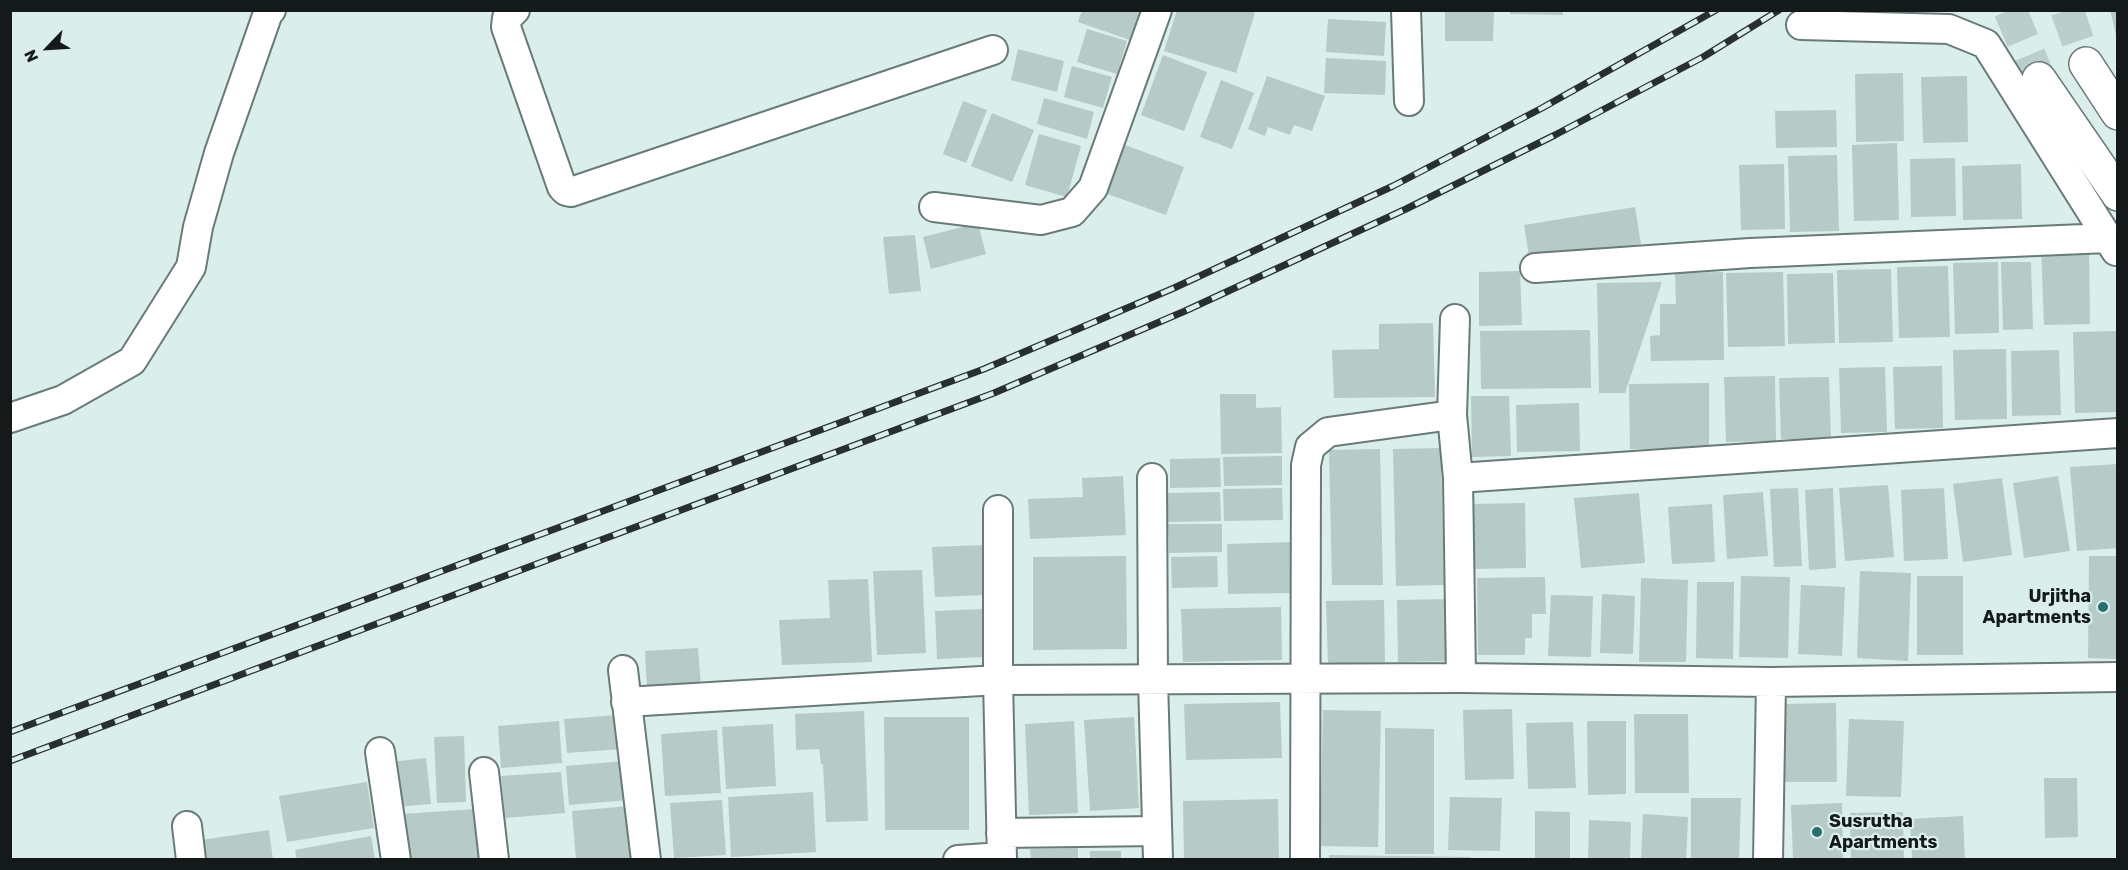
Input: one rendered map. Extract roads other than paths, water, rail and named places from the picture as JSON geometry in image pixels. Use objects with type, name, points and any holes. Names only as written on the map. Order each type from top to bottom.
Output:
[{"type":"street","points":[[10,418],[63,400],[132,361],[191,267],[198,226],[219,153],[271,10]]},
{"type":"street","points":[[515,10],[507,18],[506,27],[562,187],[571,192],[993,50]]},
{"type":"street","points":[[934,207],[1041,220],[1072,212],[1093,188],[1157,10]]},
{"type":"street","points":[[1406,10],[1409,101]]},
{"type":"street","points":[[1801,25],[1949,29],[1986,44],[2113,245]]},
{"type":"street","points":[[2086,64],[2118,113]]},
{"type":"street","points":[[2039,79],[2118,194]]},
{"type":"street","points":[[1535,267],[1750,253],[2113,245]]},
{"type":"street","points":[[1455,319],[1452,415],[1458,478],[1461,678]]},
{"type":"street","points":[[1305,860],[1306,465],[1311,447],[1328,432],[1452,415]]},
{"type":"street","points":[[1458,478],[2118,433]]},
{"type":"street","points":[[1152,478],[1153,680],[1158,860]]},
{"type":"street","points":[[998,510],[1001,850]]},
{"type":"street","points":[[623,670],[646,860]]},
{"type":"street","points":[[626,702],[998,680],[1461,678],[1770,682],[2118,677]]},
{"type":"street","points":[[1768,860],[1770,682]]},
{"type":"street","points":[[380,752],[396,860]]},
{"type":"street","points":[[484,772],[494,860]]},
{"type":"street","points":[[187,826],[191,860]]},
{"type":"street","points":[[958,860],[1001,850],[1157,831]]},
{"type":"tunnel","points":[[2010,10],[2039,79]]},
{"type":"tunnel","points":[[2067,10],[2086,64]]},
{"type":"railway","points":[[10,732],[984,369],[1174,288],[1393,186],[1542,108],[1716,10]]},
{"type":"railway","points":[[10,761],[994,393],[1185,311],[1406,209],[1555,135],[1703,57],[1779,10]]},
{"type":"place","name":"Urjitha Apartments","points":[[2103,607]]},
{"type":"place","name":"Susrutha Apartments","points":[[1817,832]]}]
